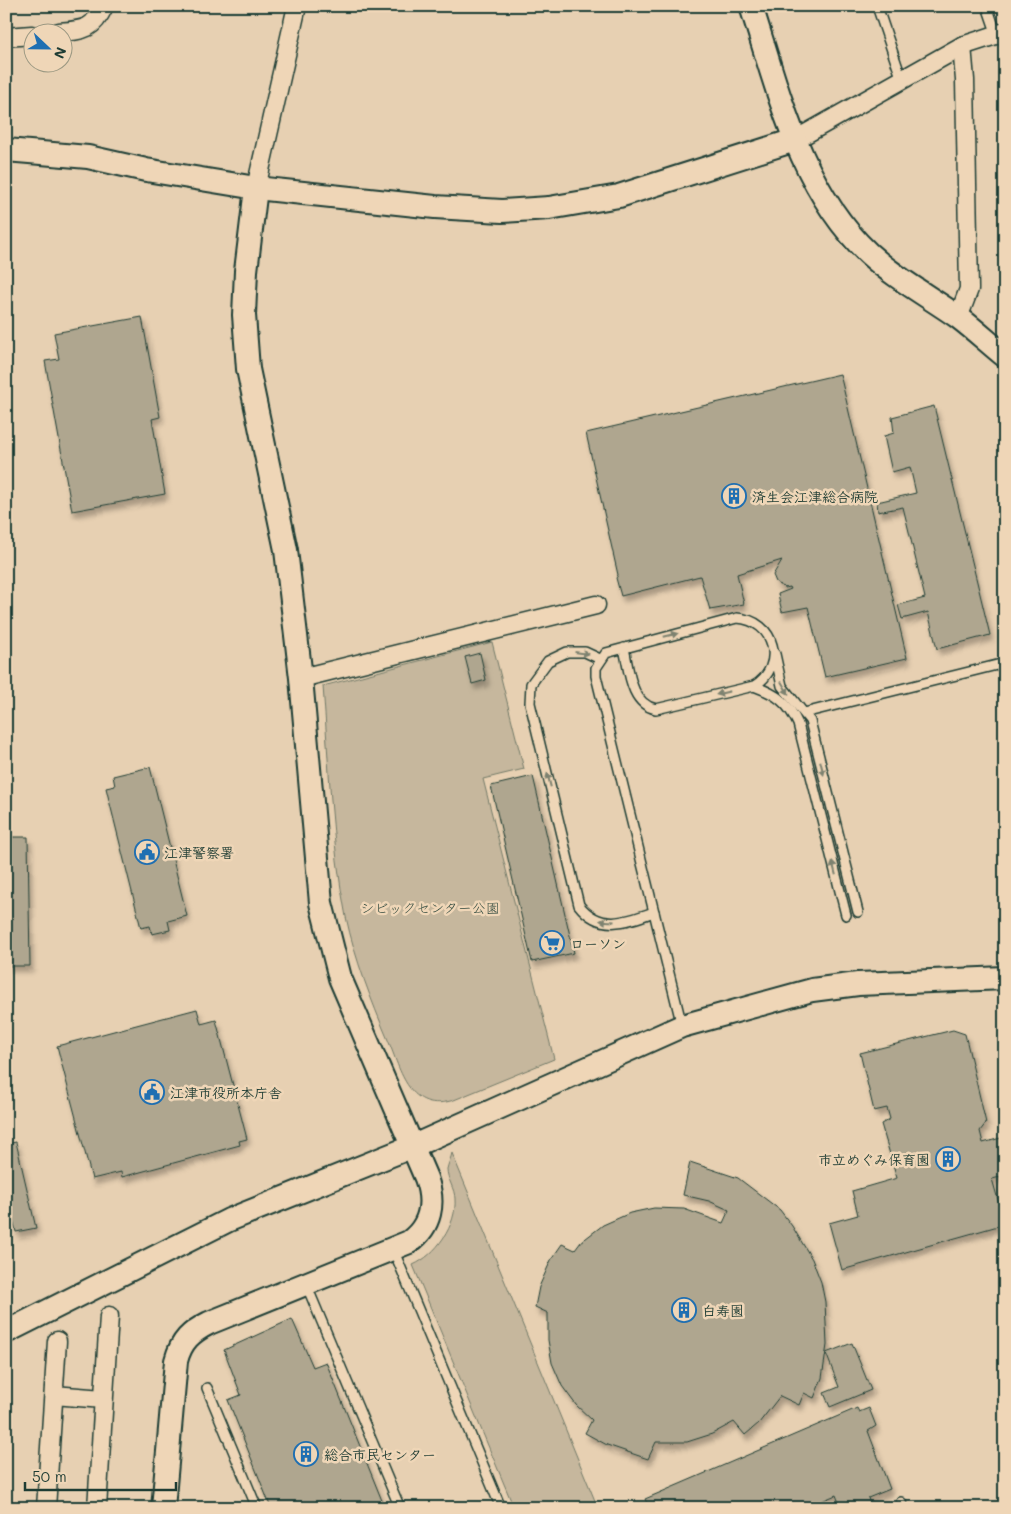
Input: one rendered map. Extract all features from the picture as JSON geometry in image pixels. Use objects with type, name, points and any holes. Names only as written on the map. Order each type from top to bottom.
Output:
[{"type":"street","points":[[72,31],[92,27],[104,6]]},
{"type":"street","points":[[163,1508],[176,1361],[178,1350],[185,1339],[193,1331],[209,1323],[393,1248],[416,1236],[426,1224],[431,1208],[429,1187],[340,978],[321,904],[301,678],[286,550],[248,369],[244,315],[246,270],[256,188],[297,6]]},
{"type":"street","points":[[751,6],[795,140],[820,193],[852,236],[886,268],[958,318],[1005,356]]},
{"type":"street","points":[[6,150],[88,157],[146,170],[256,188],[435,207],[502,211],[549,208],[619,196],[795,140],[962,46],[1001,34]]},
{"type":"street","points":[[6,37],[22,36]]},
{"type":"street","points":[[958,318],[969,289],[965,80],[962,46]]},
{"type":"street","points":[[301,678],[596,605]]},
{"type":"street","points":[[6,1332],[229,1220],[411,1147],[682,1026],[812,990],[858,984],[1005,978]]},
{"type":"street","points":[[97,1508],[109,1316]]},
{"type":"street","points":[[46,1508],[57,1341]]},
{"type":"street","points":[[54,1396],[103,1399]]},
{"type":"lane","points":[[877,6],[902,80]]},
{"type":"lane","points":[[987,6],[1001,34]]},
{"type":"lane","points":[[682,1026],[596,676],[600,659],[606,653],[737,618],[745,618],[763,628],[772,640],[782,686],[810,721],[858,912]]},
{"type":"lane","points":[[624,648],[639,700],[649,707],[662,708],[754,686],[766,675],[774,659],[774,649]]},
{"type":"lane","points":[[600,659],[586,652],[567,652],[548,661],[532,684],[530,703],[579,904],[588,916],[598,921],[627,921],[654,912]]},
{"type":"lane","points":[[804,713],[1005,663]]},
{"type":"lane","points":[[754,686],[777,696],[788,706],[798,724],[846,915]]},
{"type":"lane","points":[[393,1248],[501,1508]]},
{"type":"lane","points":[[306,1284],[400,1508]]},
{"type":"lane","points":[[208,1388],[257,1508]]},
{"type":"green space","name":"シビックセンター公園","points":[[492,642],[524,769],[483,779],[554,1059],[454,1100],[439,1103],[427,1101],[409,1087],[397,1064],[354,948],[346,917],[337,860],[323,686]]},
{"type":"green space","points":[[452,1153],[598,1508],[514,1508],[413,1265],[437,1247],[453,1219],[455,1195],[447,1169]]},
{"type":"building","points":[[142,317],[160,417],[152,419],[165,494],[72,511],[45,361],[59,359],[54,333]]},
{"type":"building","name":"済生会江津総合病院","points":[[840,374],[907,658],[825,677],[808,607],[782,612],[778,594],[791,589],[790,587],[785,588],[776,582],[773,575],[782,560],[737,574],[744,604],[710,610],[700,576],[621,596],[586,433]]},
{"type":"building","points":[[934,406],[990,635],[937,649],[928,612],[902,619],[898,605],[925,598],[903,507],[878,512],[877,502],[916,493],[910,467],[892,472],[884,436],[894,433],[892,417]]},
{"type":"building","points":[[480,653],[486,680],[472,684],[465,657]]},
{"type":"building","name":"江津警察署","points":[[150,767],[187,916],[168,921],[170,930],[152,934],[150,926],[141,928],[106,788],[115,786],[113,776]]},
{"type":"building","points":[[533,776],[574,953],[532,962],[491,786]]},
{"type":"building","points":[[6,837],[28,837],[30,966],[7,966]]},
{"type":"building","name":"江津市役所本庁舎","points":[[197,1009],[201,1024],[216,1020],[247,1139],[239,1141],[240,1145],[122,1177],[121,1172],[92,1179],[57,1046]]},
{"type":"building","name":"市立めぐみ保育園","points":[[953,1030],[965,1034],[986,1123],[980,1131],[983,1143],[1004,1137],[1005,1139],[1005,1176],[992,1179],[1005,1224],[842,1270],[829,1223],[858,1215],[852,1191],[897,1178],[881,1124],[890,1119],[887,1108],[874,1111],[860,1053]]},
{"type":"building","points":[[16,1142],[36,1228],[16,1232],[6,1189],[6,1144]]},
{"type":"building","name":"白寿園","points":[[690,1162],[738,1178],[780,1210],[792,1226],[812,1259],[821,1282],[825,1302],[827,1345],[822,1378],[814,1398],[804,1393],[799,1405],[780,1396],[759,1423],[745,1435],[734,1422],[712,1434],[687,1442],[656,1442],[648,1459],[607,1445],[585,1433],[592,1420],[576,1405],[562,1386],[552,1363],[548,1340],[548,1313],[535,1307],[539,1287],[551,1260],[562,1244],[575,1250],[581,1242],[603,1225],[630,1213],[654,1208],[684,1209],[723,1223],[729,1210],[709,1201],[683,1195]]},
{"type":"building","name":"総合市民センター","points":[[292,1319],[313,1367],[326,1362],[385,1508],[271,1508],[228,1400],[241,1395],[224,1350]]},
{"type":"building","points":[[852,1343],[871,1390],[830,1407],[824,1393],[839,1387],[826,1353]]},
{"type":"building","points":[[857,1408],[859,1412],[869,1408],[876,1426],[868,1431],[890,1489],[868,1498],[870,1504],[861,1508],[841,1508],[836,1495],[805,1508],[649,1508],[645,1499]]},
{"type":"place","name":"済生会江津総合病院","points":[[734,496]]},
{"type":"place","name":"江津警察署","points":[[147,852]]},
{"type":"place","name":"ローソン","points":[[552,943]]},
{"type":"place","name":"江津市役所本庁舎","points":[[152,1092]]},
{"type":"place","name":"市立めぐみ保育園","points":[[948,1159]]},
{"type":"place","name":"白寿園","points":[[684,1310]]},
{"type":"place","name":"総合市民センター","points":[[306,1454]]}]
